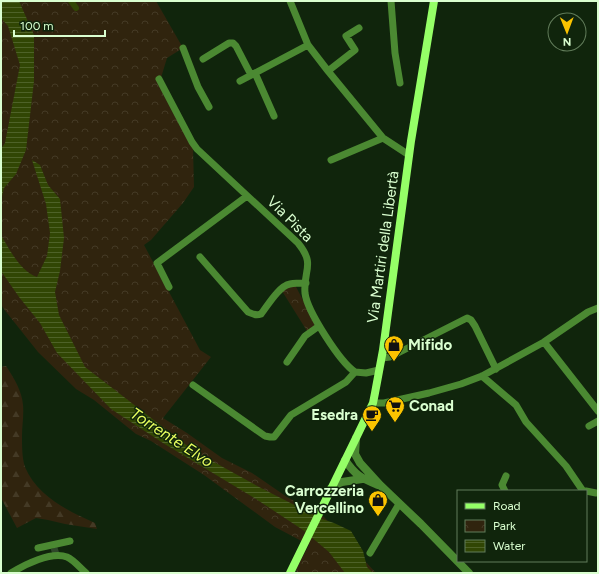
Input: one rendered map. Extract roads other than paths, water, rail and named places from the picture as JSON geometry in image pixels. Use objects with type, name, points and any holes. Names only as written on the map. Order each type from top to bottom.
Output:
[{"type":"main road","name":"Via Martiri della Libertà","points":[[290,573],[373,403],[382,358],[409,155],[434,1]]},
{"type":"street","points":[[290,1],[308,45],[328,71],[383,138],[409,155]]},
{"type":"street","points":[[391,1],[395,53],[400,83]]},
{"type":"street","points":[[328,71],[355,50],[346,36],[359,28]]},
{"type":"street","points":[[203,59],[229,43],[236,46],[253,74],[274,116]]},
{"type":"street","points":[[240,81],[308,45]]},
{"type":"street","points":[[183,48],[198,87],[209,107]]},
{"type":"street","name":"Via Pista","points":[[160,79],[192,142],[203,155],[304,250],[308,262],[305,292],[307,300],[319,326],[345,362],[355,372]]},
{"type":"street","points":[[331,160],[383,138]]},
{"type":"street","points":[[169,288],[157,263],[247,196]]},
{"type":"street","points":[[200,257],[248,312],[253,315],[258,316],[261,314],[284,286],[289,284],[306,283]]},
{"type":"street","points":[[373,403],[384,403],[421,395],[461,384],[482,376],[544,342],[588,312],[598,308]]},
{"type":"street","points":[[382,358],[390,357],[467,318],[471,320],[475,326],[496,369]]},
{"type":"street","points":[[287,362],[305,336],[319,326]]},
{"type":"street","points":[[544,342],[598,411]]},
{"type":"street","points":[[193,385],[265,436],[274,437],[291,415],[346,382],[355,372],[366,373],[379,370]]},
{"type":"street","points":[[482,376],[516,405],[526,422],[566,466],[584,490]]},
{"type":"street","points":[[589,426],[598,421]]},
{"type":"street","points":[[356,438],[355,454],[360,463],[380,485],[457,560]]},
{"type":"street","points":[[345,460],[360,463]]},
{"type":"street","points":[[345,460],[354,473],[362,479],[380,485]]},
{"type":"street","points":[[504,490],[502,485],[506,476]]},
{"type":"street","points":[[331,488],[342,482],[362,479]]},
{"type":"street","points":[[587,491],[596,492]]},
{"type":"street","points":[[370,553],[399,504]]},
{"type":"street","points":[[11,573],[70,541]]},
{"type":"street","points":[[38,548],[55,550],[67,557],[86,573]]},
{"type":"street","points":[[459,562],[470,573]]},
{"type":"water","points":[[1,1],[19,1],[34,35],[34,81],[26,150],[16,174],[4,188],[1,201],[1,149],[5,143],[20,65],[8,26],[1,18]]},
{"type":"water","name":"Torrente Elvo","points":[[32,160],[40,165],[48,185],[60,199],[64,238],[60,271],[55,292],[59,315],[85,367],[194,451],[261,488],[322,519],[351,531],[363,551],[367,567],[373,573],[345,573],[329,552],[303,530],[111,409],[57,353],[40,323],[19,297],[1,271],[1,235],[21,265],[37,277],[47,256],[50,233],[46,204]]},
{"type":"waterway","points":[[71,1],[76,8]]},
{"type":"tunnel","points":[[54,548],[56,554]]},
{"type":"place","name":"Mifido","points":[[394,362]]},
{"type":"place","name":"Conad","points":[[395,423]]},
{"type":"place","name":"Esedra","points":[[372,432]]},
{"type":"place","name":"Carrozzeria Vercellino","points":[[378,517]]}]
